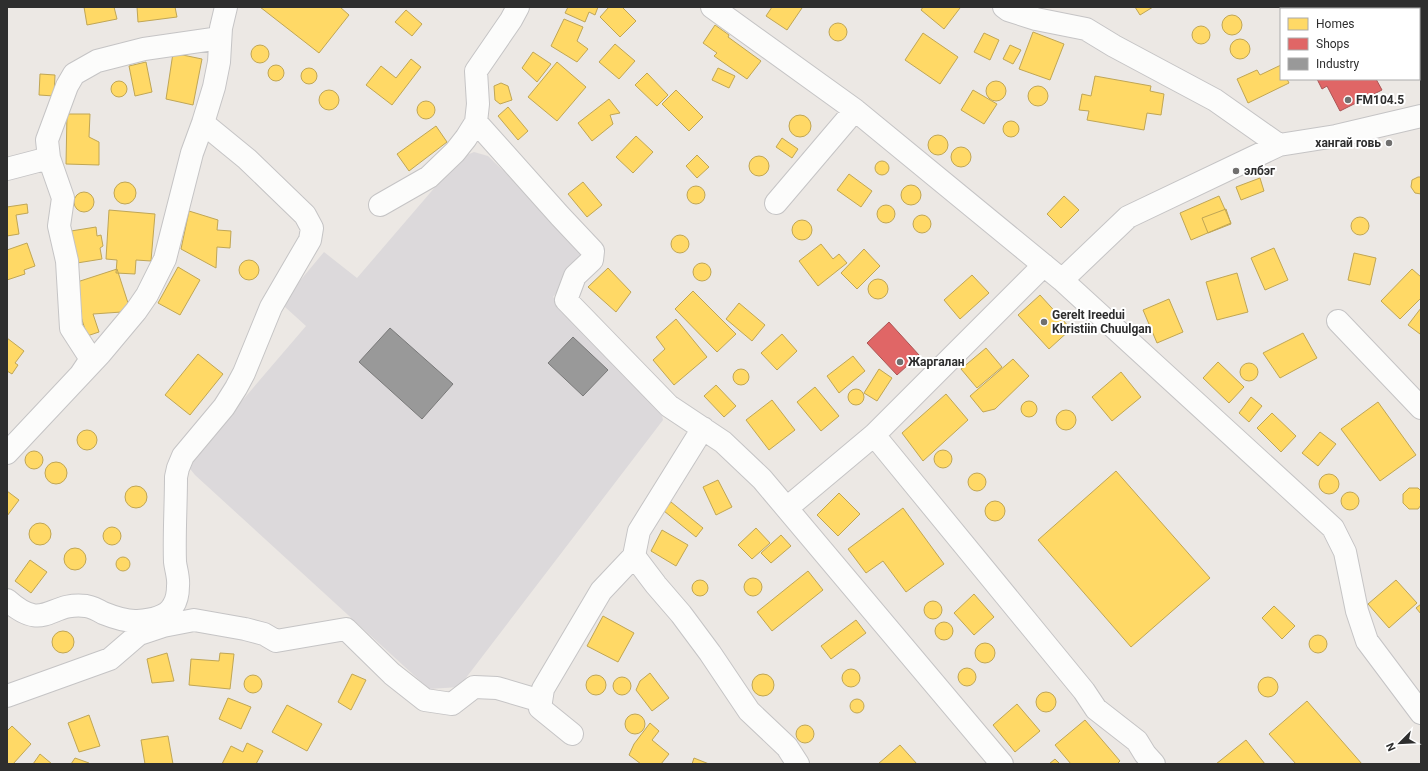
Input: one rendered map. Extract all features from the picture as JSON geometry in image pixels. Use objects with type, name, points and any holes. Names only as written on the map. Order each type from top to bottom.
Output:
[{"type":"street","points":[[7,453],[100,354],[136,311],[147,295],[165,260],[192,153],[204,123],[214,87],[219,62],[220,38],[226,7]]},
{"type":"street","points":[[380,204],[429,177],[455,152],[476,122],[478,104],[476,71],[511,20],[518,7]]},
{"type":"street","points":[[712,7],[855,110],[1062,280],[1333,528],[1345,552],[1357,611],[1367,641],[1421,713]]},
{"type":"street","points":[[1004,7],[1008,10],[1036,19],[1086,29],[1114,46],[1216,100],[1279,145]]},
{"type":"street","points":[[79,376],[91,359],[72,328],[67,261],[59,226],[63,198],[49,158],[46,140],[67,86],[74,74],[97,61],[144,49],[220,38]]},
{"type":"street","points":[[776,203],[855,110]]},
{"type":"street","points":[[1062,280],[1128,217],[1279,145],[1336,136],[1421,116]]},
{"type":"street","points":[[476,122],[555,211],[594,252],[592,260],[575,276],[566,300],[669,406],[723,442],[762,479],[1002,764]]},
{"type":"street","points":[[7,600],[21,612],[31,616],[39,616],[62,608],[86,606],[108,615],[137,621],[164,615],[172,608],[177,599],[178,586],[175,564],[175,537],[176,477],[178,468],[183,456],[224,407],[236,388],[244,373],[271,307],[310,240],[312,228],[305,215],[247,159],[204,123]]},
{"type":"street","points":[[7,169],[49,158]]},
{"type":"street","points":[[787,508],[874,435],[1044,265]]},
{"type":"street","points":[[1338,321],[1421,408]]},
{"type":"street","points":[[572,734],[540,708],[543,689],[601,591],[634,556],[639,531],[702,428]]},
{"type":"street","points":[[874,435],[1084,691],[1096,709],[1137,741],[1145,754],[1154,764]]},
{"type":"street","points":[[634,556],[681,614],[710,653],[749,711],[787,747],[798,764]]},
{"type":"street","points":[[7,696],[110,659],[139,634],[163,626],[194,620],[264,634],[276,641],[346,629],[392,674],[426,700],[452,704],[474,686],[498,688],[541,701]]},
{"type":"shaded area","points":[[474,152],[488,156],[588,253],[553,297],[660,406],[663,420],[459,687],[429,689],[195,475],[187,465],[306,326],[285,307],[288,295],[324,252],[357,278],[460,158]]},
{"type":"building: Homes","points":[[84,7],[114,7],[117,19],[87,25]]},
{"type":"building: Homes","points":[[137,7],[175,7],[177,17],[138,22]]},
{"type":"building: Homes","points":[[260,7],[340,7],[349,15],[319,53]]},
{"type":"building: Homes","points":[[568,7],[598,7],[595,15],[589,12],[585,22],[565,13]]},
{"type":"building: Homes","points":[[609,7],[622,7],[636,21],[620,37],[600,17]]},
{"type":"building: Homes","points":[[772,7],[802,8],[787,30],[766,16]]},
{"type":"building: Homes","points":[[923,7],[960,8],[944,29],[921,10]]},
{"type":"building: Homes","points":[[1135,7],[1153,7],[1140,15]]},
{"type":"building: Homes","points":[[406,10],[422,24],[412,36],[395,22]]},
{"type":"building: Homes","points":[[1232,15],[1239,18],[1242,25],[1239,32],[1232,35],[1225,32],[1222,25],[1225,18]]},
{"type":"building: Homes","points":[[564,19],[583,27],[577,41],[588,49],[577,62],[551,46]]},
{"type":"building: Homes","points":[[838,23],[844,26],[847,32],[844,38],[838,41],[832,38],[829,32],[832,26]]},
{"type":"building: Homes","points":[[715,25],[729,35],[728,37],[761,61],[747,79],[714,56],[717,53],[703,43]]},
{"type":"building: Homes","points":[[1201,26],[1207,29],[1210,35],[1207,41],[1201,44],[1195,41],[1192,35],[1195,29]]},
{"type":"building: Homes","points":[[1033,32],[1064,44],[1050,80],[1019,69]]},
{"type":"building: Homes","points":[[923,33],[958,57],[940,84],[905,60]]},
{"type":"building: Homes","points":[[984,33],[999,40],[990,60],[974,52]]},
{"type":"building: Homes","points":[[1236,39],[1244,39],[1250,45],[1250,53],[1244,59],[1236,59],[1230,53],[1230,45]]},
{"type":"building: Homes","points":[[615,44],[635,61],[619,79],[599,62]]},
{"type":"building: Homes","points":[[260,45],[266,48],[269,54],[266,60],[260,63],[254,60],[251,54],[254,48]]},
{"type":"building: Homes","points":[[1010,45],[1021,50],[1013,64],[1003,59]]},
{"type":"building: Homes","points":[[533,52],[551,64],[537,82],[522,68]]},
{"type":"building: Homes","points":[[173,53],[202,59],[193,105],[166,99]]},
{"type":"building: Homes","points":[[411,59],[421,67],[392,105],[366,85],[381,66],[396,78]]},
{"type":"building: Homes","points":[[146,62],[152,92],[135,96],[129,66]]},
{"type":"building: Homes","points":[[557,62],[586,87],[557,121],[528,97]]},
{"type":"building: Homes","points":[[276,65],[283,70],[284,73],[279,80],[276,81],[269,76],[268,73],[273,66]]},
{"type":"building: Homes","points":[[1280,65],[1280,80],[1288,80],[1289,83],[1248,103],[1237,79],[1257,70],[1260,75]]},
{"type":"building: Homes","points":[[309,68],[315,70],[317,76],[315,82],[309,84],[303,82],[301,76],[303,70]]},
{"type":"building: Homes","points":[[718,68],[735,76],[729,88],[712,80]]},
{"type":"building: Homes","points":[[647,73],[668,95],[657,106],[635,85]]},
{"type":"building: Homes","points":[[40,74],[55,75],[54,96],[39,95]]},
{"type":"building: Homes","points":[[1095,76],[1151,86],[1150,91],[1164,94],[1161,115],[1147,113],[1144,130],[1087,120],[1089,111],[1079,110],[1082,94],[1091,96]]},
{"type":"building: Homes","points":[[116,81],[122,81],[127,86],[125,95],[122,97],[116,97],[111,92],[111,86]]},
{"type":"building: Homes","points":[[996,81],[1003,84],[1006,91],[1003,98],[996,101],[989,98],[986,91],[989,84]]},
{"type":"building: Homes","points":[[501,83],[508,86],[512,100],[500,104],[495,100],[494,86]]},
{"type":"building: Homes","points":[[1034,86],[1042,86],[1048,92],[1048,100],[1042,106],[1034,106],[1028,100],[1028,92]]},
{"type":"building: Homes","points":[[329,90],[336,93],[339,100],[336,107],[329,110],[322,107],[319,100],[322,93]]},
{"type":"building: Homes","points":[[676,90],[703,117],[689,131],[662,104]]},
{"type":"building: Homes","points":[[973,90],[997,104],[984,124],[961,110]]},
{"type":"building: Homes","points":[[609,99],[620,113],[610,115],[613,124],[592,141],[578,123]]},
{"type":"building: Homes","points":[[426,101],[432,104],[435,110],[432,116],[426,119],[420,116],[417,110],[420,104]]},
{"type":"building: Homes","points":[[508,107],[528,131],[518,140],[498,116]]},
{"type":"building: Homes","points":[[67,114],[90,114],[89,137],[99,142],[99,165],[66,164]]},
{"type":"building: Homes","points":[[800,115],[808,118],[811,126],[808,134],[800,137],[792,134],[789,126],[792,118]]},
{"type":"building: Homes","points":[[1008,121],[1014,121],[1019,126],[1017,135],[1014,137],[1008,137],[1003,132],[1003,126]]},
{"type":"building: Homes","points":[[436,126],[447,142],[409,171],[397,154]]},
{"type":"building: Homes","points":[[934,135],[942,135],[948,141],[948,149],[942,155],[934,155],[928,149],[928,141]]},
{"type":"building: Homes","points":[[636,136],[653,152],[633,173],[616,157]]},
{"type":"building: Homes","points":[[782,138],[798,149],[792,158],[776,147]]},
{"type":"building: Homes","points":[[957,147],[965,147],[971,153],[971,161],[965,167],[957,167],[951,161],[951,153]]},
{"type":"building: Homes","points":[[697,155],[709,167],[697,178],[686,166]]},
{"type":"building: Homes","points":[[759,156],[766,159],[769,166],[766,173],[759,176],[752,173],[749,166],[752,159]]},
{"type":"building: Homes","points":[[879,161],[885,161],[889,165],[889,171],[885,175],[879,175],[875,171],[875,165]]},
{"type":"building: Homes","points":[[849,174],[872,191],[861,207],[837,190]]},
{"type":"building: Homes","points":[[1421,177],[1421,194],[1415,193],[1411,187],[1412,180]]},
{"type":"building: Homes","points":[[1260,178],[1264,191],[1241,200],[1236,187]]},
{"type":"building: Homes","points":[[125,182],[133,185],[136,193],[133,201],[125,204],[117,201],[114,193],[117,185]]},
{"type":"building: Homes","points":[[583,182],[602,205],[587,217],[568,194]]},
{"type":"building: Homes","points":[[907,185],[915,185],[921,191],[921,199],[915,205],[907,205],[901,199],[901,191]]},
{"type":"building: Homes","points":[[696,186],[702,189],[705,195],[702,201],[696,204],[690,201],[687,195],[690,189]]},
{"type":"building: Homes","points":[[84,192],[91,195],[94,202],[91,209],[84,212],[77,209],[74,202],[77,195]]},
{"type":"building: Homes","points":[[1064,196],[1079,210],[1061,228],[1047,214]]},
{"type":"building: Homes","points":[[1219,196],[1231,223],[1191,240],[1180,213]]},
{"type":"building: Homes","points":[[27,204],[28,213],[16,215],[19,234],[7,236],[7,207]]},
{"type":"building: Homes","points":[[882,205],[890,205],[895,210],[893,221],[890,223],[882,223],[877,218],[877,210]]},
{"type":"building: Homes","points":[[1226,209],[1231,224],[1208,233],[1202,218]]},
{"type":"building: Homes","points":[[109,210],[155,214],[151,261],[136,260],[135,274],[116,273],[117,260],[106,259]]},
{"type":"building: Homes","points":[[189,211],[218,220],[217,230],[231,231],[230,248],[217,247],[216,268],[181,249]]},
{"type":"building: Homes","points":[[918,215],[926,215],[931,220],[929,231],[926,233],[918,233],[913,228],[913,220]]},
{"type":"building: Homes","points":[[1360,217],[1366,220],[1369,226],[1366,232],[1360,235],[1354,232],[1351,226],[1354,220]]},
{"type":"building: Homes","points":[[798,220],[806,220],[812,226],[812,234],[806,240],[798,240],[792,234],[792,226]]},
{"type":"building: Homes","points":[[96,227],[97,236],[101,235],[103,246],[100,248],[102,259],[77,263],[71,231]]},
{"type":"building: Homes","points":[[676,235],[684,235],[689,240],[687,251],[684,253],[676,253],[671,248],[671,240]]},
{"type":"building: Homes","points":[[27,243],[35,266],[24,270],[25,274],[7,280],[7,250]]},
{"type":"building: Homes","points":[[821,244],[833,259],[839,254],[847,263],[818,286],[799,261]]},
{"type":"building: Homes","points":[[1274,248],[1288,280],[1265,290],[1251,258]]},
{"type":"building: Homes","points":[[864,249],[880,266],[857,289],[841,273]]},
{"type":"building: Homes","points":[[1354,253],[1376,258],[1370,285],[1348,280]]},
{"type":"building: Homes","points":[[245,260],[253,260],[259,266],[259,274],[253,280],[245,280],[239,274],[239,266]]},
{"type":"building: Homes","points":[[698,263],[706,263],[711,268],[709,279],[706,281],[698,281],[693,276],[693,268]]},
{"type":"building: Homes","points":[[178,267],[200,280],[180,315],[158,303]]},
{"type":"building: Homes","points":[[608,268],[631,292],[616,312],[588,287]]},
{"type":"building: Homes","points":[[117,269],[128,303],[136,311],[93,314],[99,332],[87,336],[71,284]]},
{"type":"building: Homes","points":[[1412,269],[1421,277],[1421,298],[1400,319],[1381,301]]},
{"type":"building: Homes","points":[[1237,273],[1248,312],[1217,320],[1206,282]]},
{"type":"building: Homes","points":[[972,275],[989,293],[960,319],[944,300]]},
{"type":"building: Homes","points":[[874,279],[882,279],[888,285],[888,293],[882,299],[874,299],[868,293],[868,285]]},
{"type":"building: Homes","points":[[693,291],[736,334],[717,352],[675,309]]},
{"type":"building: Homes","name":"Gerelt Ireedui Khristiin Chuulgan","points":[[1040,295],[1071,329],[1049,349],[1018,315]]},
{"type":"building: Homes","points":[[1169,299],[1183,332],[1157,343],[1143,310]]},
{"type":"building: Homes","points":[[739,303],[765,325],[752,341],[726,319]]},
{"type":"building: Homes","points":[[1421,308],[1421,333],[1420,334],[1408,325]]},
{"type":"building: Homes","points":[[676,319],[707,357],[674,385],[653,360],[665,349],[656,337]]},
{"type":"building: Homes","points":[[1303,333],[1317,358],[1280,378],[1263,353]]},
{"type":"building: Homes","points":[[782,334],[797,351],[777,370],[761,353]]},
{"type":"building: Homes","points":[[7,338],[24,351],[15,363],[18,365],[12,374],[7,371]]},
{"type":"building: Homes","points":[[986,348],[1002,367],[977,388],[961,369]]},
{"type":"building: Homes","points":[[198,354],[223,374],[190,415],[165,395]]},
{"type":"building: Homes","points":[[853,356],[865,371],[839,393],[827,376]]},
{"type":"building: Homes","points":[[1013,359],[1029,376],[995,409],[983,412],[970,396]]},
{"type":"building: Homes","points":[[1218,362],[1244,387],[1229,403],[1203,378]]},
{"type":"building: Homes","points":[[1245,363],[1253,363],[1258,368],[1256,379],[1253,381],[1245,381],[1240,376],[1240,368]]},
{"type":"building: Homes","points":[[741,369],[747,371],[749,377],[747,383],[741,385],[735,383],[733,377],[735,371]]},
{"type":"building: Homes","points":[[879,369],[892,378],[877,401],[864,393]]},
{"type":"building: Homes","points":[[1121,372],[1141,397],[1112,421],[1092,397]]},
{"type":"building: Homes","points":[[716,385],[736,406],[724,417],[704,396]]},
{"type":"building: Homes","points":[[815,387],[839,416],[821,431],[797,402]]},
{"type":"building: Homes","points":[[856,389],[863,394],[864,397],[859,404],[856,405],[849,400],[848,397],[853,390]]},
{"type":"building: Homes","points":[[946,394],[968,420],[923,461],[902,433]]},
{"type":"building: Homes","points":[[1251,397],[1262,406],[1249,422],[1239,413]]},
{"type":"building: Homes","points":[[772,400],[795,430],[769,450],[746,420]]},
{"type":"building: Homes","points":[[1029,401],[1035,403],[1037,409],[1035,415],[1029,417],[1023,415],[1021,409],[1023,403]]},
{"type":"building: Homes","points":[[1378,402],[1416,455],[1380,481],[1341,429]]},
{"type":"building: Homes","points":[[1066,410],[1073,413],[1076,420],[1073,427],[1066,430],[1059,427],[1056,420],[1059,413]]},
{"type":"building: Homes","points":[[1272,413],[1296,436],[1281,452],[1257,428]]},
{"type":"building: Homes","points":[[83,430],[91,430],[97,436],[97,444],[91,450],[83,450],[77,444],[77,436]]},
{"type":"building: Homes","points":[[1320,432],[1336,444],[1318,466],[1302,453]]},
{"type":"building: Homes","points":[[943,450],[949,453],[952,459],[949,465],[943,468],[937,465],[934,459],[937,453]]},
{"type":"building: Homes","points":[[30,451],[38,451],[43,456],[41,467],[38,469],[30,469],[25,464],[25,456]]},
{"type":"building: Homes","points":[[56,462],[60,463],[66,469],[66,477],[60,483],[56,484],[52,483],[46,477],[45,473],[46,469],[52,463]]},
{"type":"building: Homes","points":[[1116,471],[1210,578],[1131,647],[1038,540]]},
{"type":"building: Homes","points":[[973,473],[981,473],[986,478],[984,489],[981,491],[973,491],[968,486],[968,478]]},
{"type":"building: Homes","points":[[1329,474],[1336,477],[1339,484],[1336,491],[1329,494],[1322,491],[1319,484],[1322,477]]},
{"type":"building: Homes","points":[[718,480],[732,507],[716,515],[703,487]]},
{"type":"building: Homes","points":[[136,486],[144,489],[147,497],[144,505],[136,508],[128,505],[125,497],[128,489]]},
{"type":"building: Homes","points":[[1409,488],[1418,488],[1421,491],[1421,505],[1418,509],[1409,509],[1403,503],[1403,494]]},
{"type":"building: Homes","points":[[7,491],[19,500],[7,516]]},
{"type":"building: Homes","points":[[1350,492],[1356,495],[1359,501],[1356,507],[1350,510],[1344,507],[1341,501],[1344,495]]},
{"type":"building: Homes","points":[[839,493],[860,514],[838,536],[817,515]]},
{"type":"building: Homes","points":[[995,501],[1002,504],[1005,511],[1002,518],[995,521],[988,518],[985,511],[988,504]]},
{"type":"building: Homes","points":[[671,502],[703,528],[696,537],[664,511]]},
{"type":"building: Homes","points":[[903,508],[944,564],[906,592],[883,561],[866,573],[848,549]]},
{"type":"building: Homes","points":[[40,523],[44,524],[50,530],[50,538],[44,544],[40,545],[36,544],[30,538],[29,534],[30,530],[36,524]]},
{"type":"building: Homes","points":[[112,527],[118,530],[121,536],[118,542],[112,545],[106,542],[103,536],[106,530]]},
{"type":"building: Homes","points":[[756,528],[770,543],[752,559],[738,545]]},
{"type":"building: Homes","points":[[662,530],[688,545],[676,566],[651,551]]},
{"type":"building: Homes","points":[[781,535],[791,546],[771,563],[761,553]]},
{"type":"building: Homes","points":[[75,548],[83,551],[86,559],[83,567],[75,570],[67,567],[64,559],[67,551]]},
{"type":"building: Homes","points":[[120,557],[126,557],[130,561],[130,567],[126,571],[120,571],[116,567],[116,561]]},
{"type":"building: Homes","points":[[30,560],[47,572],[31,593],[15,581]]},
{"type":"building: Homes","points":[[808,571],[823,590],[772,631],[757,612]]},
{"type":"building: Homes","points":[[753,578],[759,581],[762,587],[759,593],[753,596],[747,593],[744,587],[747,581]]},
{"type":"building: Homes","points":[[697,580],[703,580],[708,585],[706,594],[703,596],[697,596],[692,591],[692,585]]},
{"type":"building: Homes","points":[[1396,580],[1417,603],[1389,628],[1368,604]]},
{"type":"building: Homes","points":[[974,594],[994,617],[974,635],[954,613]]},
{"type":"building: Homes","points":[[929,601],[937,601],[942,606],[940,617],[937,619],[929,619],[924,614],[924,606]]},
{"type":"building: Homes","points":[[1421,604],[1421,614],[1416,608]]},
{"type":"building: Homes","points":[[1274,606],[1295,626],[1282,639],[1262,618]]},
{"type":"building: Homes","points":[[603,616],[634,633],[618,662],[587,646]]},
{"type":"building: Homes","points":[[856,620],[866,633],[831,659],[821,646]]},
{"type":"building: Homes","points":[[944,622],[950,625],[953,631],[950,637],[944,640],[938,637],[935,631],[938,625]]},
{"type":"building: Homes","points":[[63,631],[71,634],[74,642],[71,650],[63,653],[55,650],[52,642],[55,634]]},
{"type":"building: Homes","points":[[1318,635],[1324,638],[1327,644],[1324,650],[1318,653],[1312,650],[1309,644],[1312,638]]},
{"type":"building: Homes","points":[[981,643],[989,643],[995,649],[995,657],[989,663],[981,663],[975,657],[975,649]]},
{"type":"building: Homes","points":[[167,653],[174,681],[152,683],[147,659]]},
{"type":"building: Homes","points":[[220,653],[234,654],[230,689],[189,685],[191,659],[219,661]]},
{"type":"building: Homes","points":[[967,668],[973,671],[976,677],[973,683],[967,686],[961,683],[958,677],[961,671]]},
{"type":"building: Homes","points":[[851,669],[857,672],[860,678],[857,684],[851,687],[845,684],[842,678],[845,672]]},
{"type":"building: Homes","points":[[650,673],[669,698],[652,711],[636,690],[640,681]]},
{"type":"building: Homes","points":[[352,674],[366,680],[351,710],[338,702]]},
{"type":"building: Homes","points":[[763,674],[771,677],[774,685],[771,693],[763,696],[755,693],[752,685],[755,677]]},
{"type":"building: Homes","points":[[249,675],[257,675],[262,680],[260,691],[257,693],[249,693],[244,688],[244,680]]},
{"type":"building: Homes","points":[[596,675],[603,678],[606,685],[603,692],[596,695],[589,692],[586,685],[589,678]]},
{"type":"building: Homes","points":[[622,677],[628,680],[631,686],[628,692],[622,695],[616,692],[613,686],[616,680]]},
{"type":"building: Homes","points":[[1268,677],[1275,680],[1278,687],[1275,694],[1268,697],[1261,694],[1258,687],[1261,680]]},
{"type":"building: Homes","points":[[1046,692],[1053,695],[1056,702],[1053,709],[1046,712],[1039,709],[1036,702],[1039,695]]},
{"type":"building: Homes","points":[[228,698],[251,707],[241,729],[219,719]]},
{"type":"building: Homes","points":[[854,699],[860,699],[864,703],[864,709],[860,713],[854,713],[850,709],[850,703]]},
{"type":"building: Homes","points":[[1307,701],[1362,764],[1296,764],[1269,734]]},
{"type":"building: Homes","points":[[1017,704],[1040,731],[1015,752],[993,725]]},
{"type":"building: Homes","points":[[287,705],[322,724],[307,751],[272,732]]},
{"type":"building: Homes","points":[[635,714],[642,717],[645,724],[642,731],[635,734],[628,731],[625,724],[628,717]]},
{"type":"building: Homes","points":[[89,715],[100,746],[79,752],[68,723]]},
{"type":"building: Homes","points":[[1085,720],[1120,761],[1117,764],[1071,764],[1055,745]]},
{"type":"building: Homes","points":[[650,723],[659,731],[652,740],[669,754],[661,764],[641,764],[629,755],[634,744]]},
{"type":"building: Homes","points":[[805,725],[811,728],[814,734],[811,740],[805,743],[799,740],[796,734],[799,728]]},
{"type":"building: Homes","points":[[12,726],[31,744],[13,764],[7,764],[7,731]]},
{"type":"building: Homes","points":[[168,736],[173,764],[145,764],[141,740]]},
{"type":"building: Homes","points":[[1246,740],[1265,764],[1216,764]]},
{"type":"building: Homes","points":[[247,743],[263,751],[256,764],[222,764],[231,746],[243,752]]},
{"type":"building: Homes","points":[[900,745],[917,764],[878,764]]},
{"type":"building: Homes","points":[[40,754],[52,764],[33,764]]},
{"type":"building: Homes","points":[[75,758],[89,763],[71,764]]},
{"type":"building: Homes","points":[[694,758],[709,764],[692,764]]},
{"type":"building: Homes","points":[[1055,759],[1060,764],[1049,764]]},
{"type":"building: Shops","points":[[1393,7],[1394,8],[1380,8]]},
{"type":"building: Shops","name":"FM104.5","points":[[1318,80],[1377,80],[1382,90],[1340,111],[1327,86],[1322,89]]},
{"type":"building: Shops","points":[[889,322],[919,355],[897,375],[867,343]]},
{"type":"building: Industry","points":[[390,328],[453,384],[422,419],[359,362]]},
{"type":"building: Industry","points":[[573,337],[608,370],[583,396],[548,363]]},
{"type":"place","name":"FM104.5","points":[[1348,100]]},
{"type":"place","name":"хангай говь","points":[[1389,143]]},
{"type":"place","name":"элбэг","points":[[1236,171]]},
{"type":"place","name":"Gerelt Ireedui Khristiin Chuulgan","points":[[1044,322]]},
{"type":"place","name":"Жаргалан","points":[[900,362]]}]
